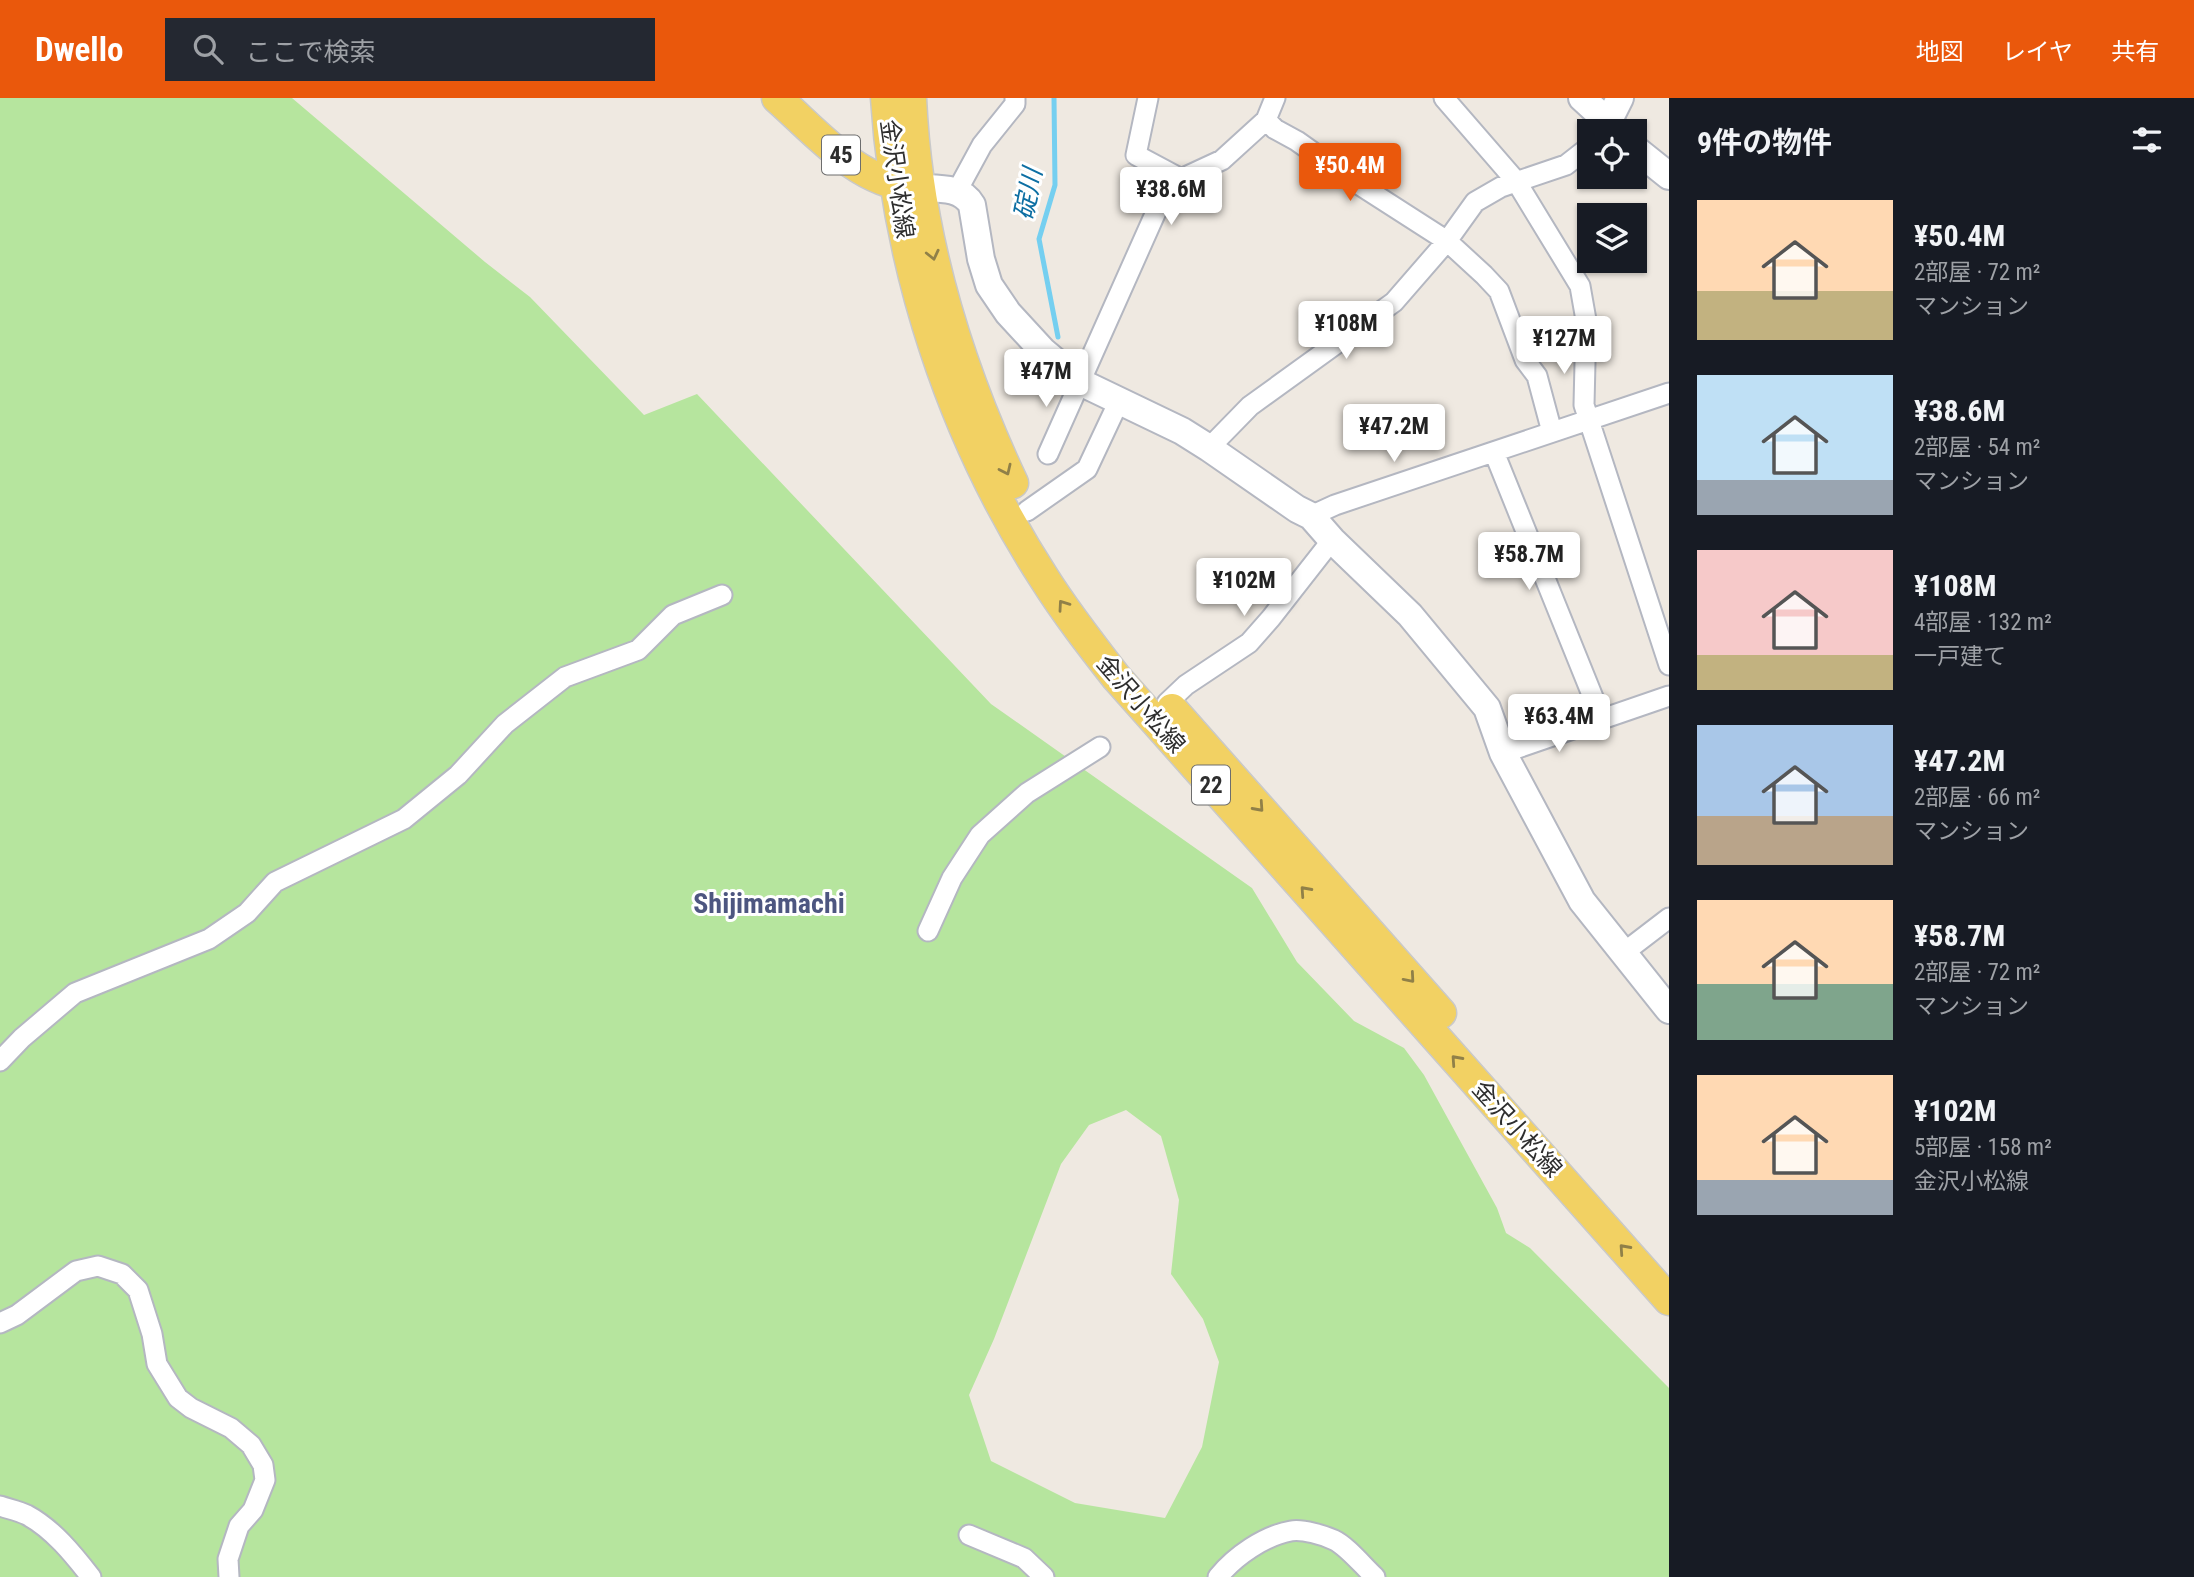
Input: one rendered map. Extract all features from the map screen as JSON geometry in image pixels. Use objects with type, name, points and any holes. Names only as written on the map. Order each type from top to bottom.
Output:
[{"type":"main road","name":"45","points":[[777,98],[865,174],[906,187]]},
{"type":"main road","name":"金沢小松線","points":[[886,98],[906,187],[975,397],[1027,511],[1061,566],[1096,618],[1133,665],[1669,1269]]},
{"type":"main road","name":"金沢小松線","points":[[911,98],[906,187],[917,292],[936,351],[975,452],[998,499],[1044,578],[1116,677],[1669,1300]]},
{"type":"street","points":[[957,191],[982,145],[1015,104],[1015,98]]},
{"type":"street","points":[[1149,98],[1136,155],[1181,179]]},
{"type":"street","points":[[1255,98],[1270,110],[1275,129],[1447,241],[1499,291],[1525,360],[1537,376],[1552,432]]},
{"type":"street","points":[[1444,98],[1516,181],[1580,286],[1586,320],[1584,404],[1669,665]]},
{"type":"street","points":[[1582,98],[1601,119]]},
{"type":"street","points":[[1612,119],[1620,98]]},
{"type":"street","points":[[1048,454],[1168,185],[1222,160],[1270,110]]},
{"type":"street","points":[[1209,448],[1250,406],[1394,302],[1447,241],[1475,202],[1516,181],[1566,165],[1577,156]]},
{"type":"street","points":[[1647,158],[1669,176]]},
{"type":"street","points":[[906,187],[957,191],[972,205],[984,272],[996,298],[1042,351],[1080,382],[1163,422],[1209,448],[1311,516],[1332,540],[1410,615],[1487,708],[1503,753],[1581,901],[1669,1010]]},
{"type":"street","points":[[1311,516],[1335,505],[1669,393]]},
{"type":"street","points":[[1027,511],[1087,469],[1119,401]]},
{"type":"street","points":[[1493,452],[1601,718]]},
{"type":"street","points":[[1167,703],[1186,685],[1249,643],[1332,540]]},
{"type":"street","points":[[0,1061],[22,1038],[75,993],[209,939],[247,914],[275,882],[404,819],[458,775],[505,723],[565,677],[638,650],[673,615],[722,595]]},
{"type":"street","points":[[1503,753],[1669,696]]},
{"type":"street","points":[[928,931],[952,878],[980,835],[1027,793],[1100,747]]},
{"type":"street","points":[[1622,954],[1669,918]]},
{"type":"street","points":[[0,1323],[17,1315],[76,1271],[98,1266],[122,1273],[138,1290],[152,1334],[157,1364],[178,1398],[191,1408],[230,1428],[251,1445],[263,1465],[265,1480],[253,1510],[239,1526],[228,1559],[229,1577]]},
{"type":"street","points":[[0,1506],[26,1514],[49,1531],[72,1553],[91,1577]]},
{"type":"street","points":[[1218,1577],[1257,1543],[1301,1530],[1336,1541],[1375,1577]]},
{"type":"street","points":[[970,1535],[1024,1558],[1044,1577]]},
{"type":"green space","points":[[0,98],[292,98],[530,297],[644,415],[697,394],[991,704],[1252,888],[1297,962],[1354,1021],[1404,1048],[1424,1075],[1497,1208],[1506,1233],[1530,1248],[1669,1388],[1669,1577],[0,1577]],"holes":[[[1126,1110],[1161,1136],[1179,1200],[1171,1274],[1203,1319],[1219,1362],[1202,1447],[1165,1518],[1075,1503],[991,1461],[969,1395],[994,1339],[1061,1164],[1089,1125]]]},
{"type":"waterway","name":"碇川","points":[[1054,98],[1055,185],[1039,239],[1058,337]]},
{"type":"district","name":"Shijimamachi","points":[[769,903]]}]
